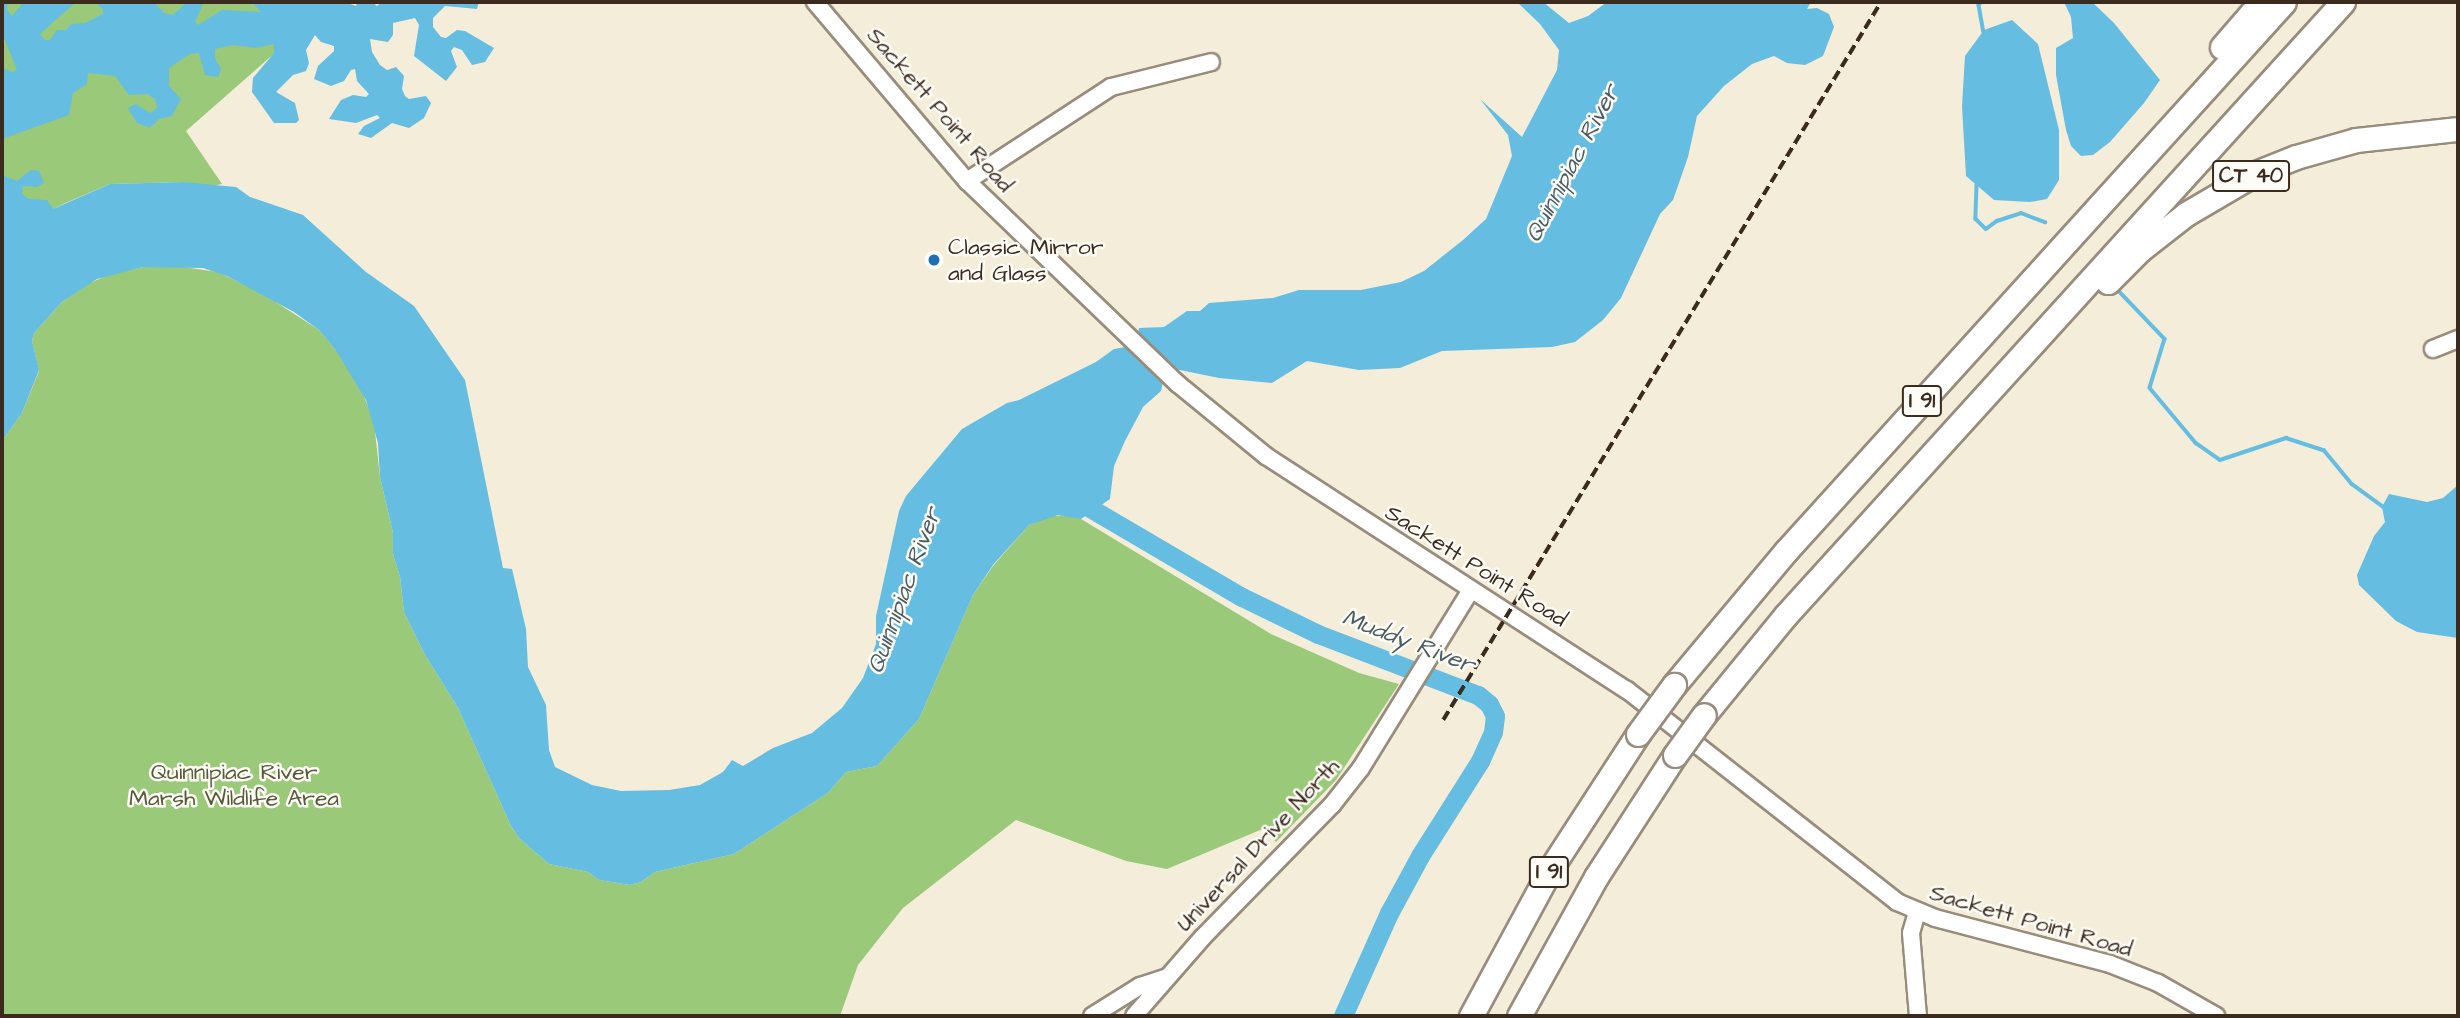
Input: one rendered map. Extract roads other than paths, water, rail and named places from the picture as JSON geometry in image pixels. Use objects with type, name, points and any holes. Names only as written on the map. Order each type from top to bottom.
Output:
[{"type":"highway","points":[[2175,121],[2196,78],[2261,2]]},
{"type":"highway","name":"I 91","points":[[1471,1016],[1551,869],[1638,734],[1674,685],[1794,542],[2284,2]]},
{"type":"highway","name":"I 91","points":[[1520,1016],[1602,868],[1704,715],[1785,616],[2343,2]]},
{"type":"highway","name":"CT 40","points":[[2077,295],[2104,285],[2140,250],[2186,214],[2265,170],[2356,140],[2458,129]]},
{"type":"street","name":"Sackett Point Road","points":[[815,2],[967,180],[1169,375],[1266,456],[1627,690],[1719,759],[1872,885],[1917,912],[2118,967],[2158,983],[2216,1016]]},
{"type":"street","points":[[967,180],[1111,87],[1211,62]]},
{"type":"street","points":[[2433,349],[2458,339]]},
{"type":"street","name":"Universal Drive North","points":[[1134,1016],[1167,977],[1332,805],[1361,768],[1397,705],[1471,590]]},
{"type":"street","points":[[1917,912],[1911,933],[1918,1016]]},
{"type":"street","points":[[1092,1016],[1140,986],[1167,977]]},
{"type":"water","points":[[2,2],[8,2],[7,10],[12,16],[24,2],[76,2],[40,34],[45,40],[50,40],[57,30],[66,30],[71,24],[85,23],[103,14],[103,9],[94,2],[154,2],[164,13],[173,15],[187,2],[204,2],[195,22],[198,25],[222,10],[261,12],[252,2],[306,2],[309,5],[314,2],[345,2],[356,6],[357,2],[372,2],[377,6],[382,2],[479,2],[477,9],[445,6],[433,18],[433,27],[441,37],[446,38],[457,30],[465,31],[494,48],[485,62],[472,65],[462,50],[454,47],[451,51],[457,67],[446,81],[414,56],[419,25],[415,18],[393,23],[393,35],[388,42],[370,39],[372,52],[380,65],[387,70],[396,67],[404,76],[402,89],[405,96],[409,99],[426,96],[431,103],[424,118],[409,128],[392,123],[371,138],[358,134],[364,126],[380,118],[377,115],[356,123],[329,119],[341,100],[353,95],[366,97],[369,94],[357,81],[355,69],[351,70],[344,81],[331,86],[314,79],[318,66],[334,51],[334,46],[321,42],[315,35],[306,50],[309,63],[306,71],[293,75],[276,92],[295,103],[299,120],[296,123],[274,123],[252,92],[253,78],[274,53],[274,44],[256,48],[233,45],[215,49],[215,58],[221,69],[218,77],[205,75],[199,53],[190,54],[169,68],[169,86],[181,99],[172,116],[159,119],[150,128],[137,123],[128,108],[136,104],[150,113],[157,108],[155,99],[147,94],[129,95],[115,76],[88,73],[87,84],[73,93],[69,115],[2,139],[2,68],[13,72],[17,70],[2,33]]},
{"type":"water","name":"Quinnipiac River","points":[[1517,2],[1543,2],[1569,23],[1588,16],[1607,2],[1811,2],[1807,9],[1817,8],[1829,14],[1834,27],[1823,56],[1805,65],[1787,63],[1774,56],[1752,64],[1724,86],[1697,116],[1688,157],[1673,200],[1660,214],[1621,298],[1603,320],[1575,342],[1552,347],[1442,351],[1400,368],[1359,370],[1307,361],[1272,383],[1219,378],[1175,369],[1163,382],[1161,391],[1143,407],[1125,441],[1114,466],[1110,499],[1081,519],[1058,515],[1029,525],[993,565],[973,595],[919,719],[877,766],[846,772],[828,793],[734,854],[655,872],[641,882],[630,885],[599,880],[588,872],[549,864],[520,839],[511,826],[458,708],[424,653],[404,612],[400,577],[393,554],[393,533],[380,477],[378,443],[366,400],[335,349],[319,330],[294,312],[227,276],[203,268],[143,267],[97,279],[62,302],[34,333],[32,341],[39,370],[22,413],[2,441],[2,175],[17,181],[31,170],[39,171],[44,183],[37,187],[23,186],[22,194],[29,199],[47,200],[53,209],[110,184],[183,182],[236,187],[250,197],[303,215],[366,272],[414,306],[465,380],[503,568],[512,569],[526,629],[528,667],[546,705],[549,750],[555,767],[592,785],[621,791],[669,790],[700,785],[723,772],[732,760],[743,766],[773,748],[812,733],[842,708],[863,678],[876,644],[876,616],[899,511],[906,496],[962,429],[1007,403],[1019,400],[1096,362],[1114,349],[1125,347],[1138,334],[1139,328],[1164,327],[1187,311],[1200,311],[1209,303],[1273,298],[1299,290],[1361,290],[1401,282],[1424,271],[1486,219],[1512,156],[1508,135],[1480,99],[1522,137],[1557,70],[1559,50],[1540,24]]},
{"type":"water","points":[[2064,2],[2092,2],[2114,23],[2160,80],[2110,142],[2093,155],[2081,156],[2071,146],[2066,130],[2056,75],[2056,48],[2073,38],[2071,17]]},
{"type":"water","points":[[2012,20],[2038,44],[2059,130],[2059,180],[2047,199],[2030,202],[1994,200],[1966,176],[1962,106],[1965,56],[1984,30]]},
{"type":"water","points":[[2458,485],[2458,638],[2417,632],[2396,621],[2359,585],[2357,575],[2374,536],[2385,522],[2382,507],[2389,494],[2427,502],[2443,498]]},
{"type":"waterway","points":[[1982,2],[1979,5],[1984,32]]},
{"type":"waterway","points":[[1977,185],[1976,219],[1986,229],[1997,221],[2021,213],[2045,222]]},
{"type":"waterway","points":[[2117,289],[2165,339],[2150,388],[2196,443],[2220,460],[2286,438],[2324,450],[2352,484],[2385,508]]},
{"type":"waterway","name":"Muddy River","points":[[1073,498],[1242,597],[1318,634],[1478,695],[1489,704],[1495,716],[1493,732],[1480,761],[1420,856],[1389,913],[1343,1016]]},
{"type":"railway","points":[[1443,720],[1881,2]]},
{"type":"place","name":"Classic Mirror and Glass","points":[[934,260]]},
{"type":"park label","name":"Quinnipiac River Marsh Wildlife Area","points":[[234,785]]}]
